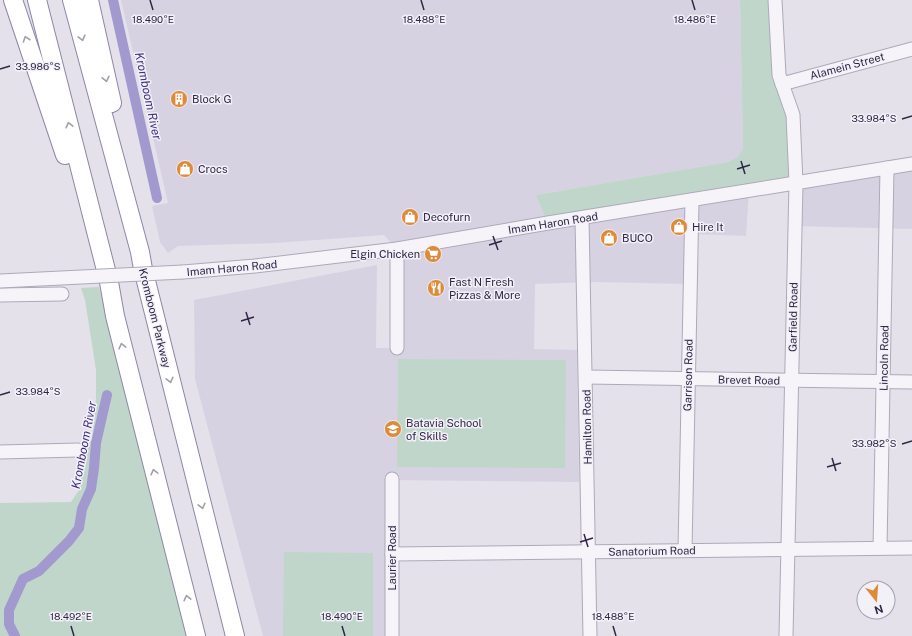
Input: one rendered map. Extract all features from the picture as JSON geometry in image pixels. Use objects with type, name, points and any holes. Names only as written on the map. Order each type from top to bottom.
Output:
[{"type":"highway","points":[[13,0],[60,138],[115,316],[196,636]]},
{"type":"highway","points":[[37,0],[109,282],[115,316]]},
{"type":"highway","name":"Kromboom Parkway","points":[[72,0],[140,252],[182,427],[235,636]]},
{"type":"highway","points":[[89,0],[128,174],[135,211],[140,252]]},
{"type":"street","name":"Garfield Road","points":[[775,0],[778,68],[793,115],[796,183],[786,636]]},
{"type":"street","name":"Alamein Street","points":[[782,84],[912,49]]},
{"type":"street","name":"Imam Haron Road","points":[[0,281],[184,272],[255,266],[398,249],[912,164]]},
{"type":"street","name":"Lincoln Road","points":[[880,548],[887,168]]},
{"type":"street","name":"Garrison Road","points":[[685,550],[692,200]]},
{"type":"street","name":"Hamilton Road","points":[[582,218],[590,636]]},
{"type":"street","points":[[398,249],[398,348]]},
{"type":"street","points":[[0,295],[62,294]]},
{"type":"street","name":"Brevet Road","points":[[586,377],[912,382]]},
{"type":"street","points":[[0,452],[78,450]]},
{"type":"street","name":"Laurier Road","points":[[392,480],[392,636]]},
{"type":"street","name":"Sanatorium Road","points":[[392,554],[912,548]]},
{"type":"shaded area","points":[[121,0],[740,0],[743,148],[739,157],[728,162],[536,195],[749,191],[746,236],[692,234],[690,284],[594,282],[535,284],[534,349],[577,350],[579,482],[386,480],[385,636],[263,636],[195,379],[194,300],[377,265],[376,348],[397,348],[397,249],[384,235],[275,243],[178,246],[168,253],[160,242],[152,206],[168,203]]},
{"type":"shaded area","points":[[912,164],[912,229],[794,226],[796,183]]},
{"type":"green space","points":[[740,0],[775,0],[782,84],[796,183],[548,223],[536,195],[728,162],[738,157],[743,148]]},
{"type":"green space","points":[[99,287],[132,410],[189,636],[0,636],[0,503],[71,502],[79,490],[86,441],[92,440],[96,399],[96,370],[85,300],[81,288]]},
{"type":"green space","points":[[398,359],[566,360],[565,468],[397,467]]},
{"type":"green space","points":[[284,552],[373,553],[373,636],[283,636]]},
{"type":"waterway","name":"Kromboom River","points":[[113,0],[157,198]]},
{"type":"waterway","name":"Kromboom River","points":[[15,636],[9,624],[9,610],[23,579],[39,571],[69,541],[79,528],[82,509],[91,489],[96,443],[107,395]]},
{"type":"place","name":"Block G","points":[[179,99]]},
{"type":"place","name":"Crocs","points":[[185,169]]},
{"type":"place","name":"Decofurn","points":[[410,217]]},
{"type":"place","name":"Hire It","points":[[679,227]]},
{"type":"place","name":"BUCO","points":[[609,238]]},
{"type":"place","name":"Elgin Chicken","points":[[433,254]]},
{"type":"place","name":"Fast N Fresh Pizzas & More","points":[[436,288]]},
{"type":"place","name":"Batavia School of Skills","points":[[393,429]]}]
